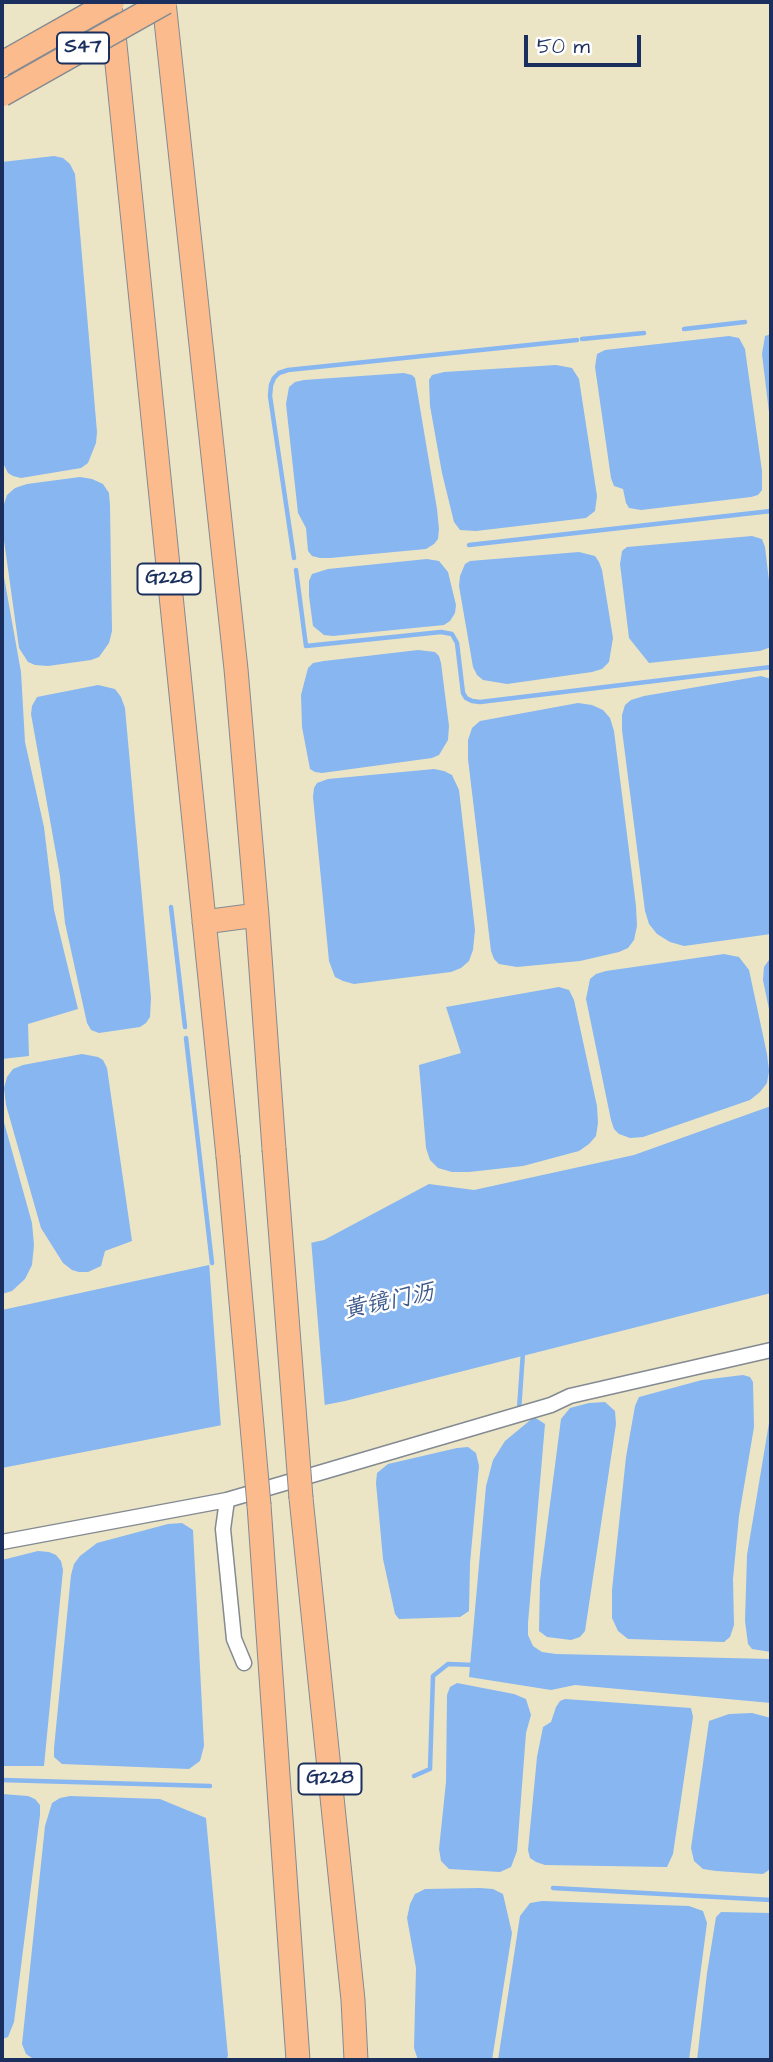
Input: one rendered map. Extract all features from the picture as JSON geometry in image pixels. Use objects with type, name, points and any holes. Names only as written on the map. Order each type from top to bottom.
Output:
[{"type":"highway","name":"S47","points":[[2,64],[111,2]]},
{"type":"highway","name":"G228","points":[[111,2],[228,1156],[259,1505],[298,2060]]},
{"type":"highway","name":"S47","points":[[2,94],[164,2]]},
{"type":"highway","name":"G228","points":[[164,2],[236,669],[301,1498],[353,2000],[356,2060]]},
{"type":"highway","points":[[204,922],[257,915]]},
{"type":"street","points":[[2,1542],[226,1500],[499,1421],[551,1405],[569,1396],[771,1350]]},
{"type":"street","points":[[226,1500],[223,1529],[234,1639],[244,1663]]},
{"type":"water","points":[[54,156],[63,158],[70,164],[75,174],[96,443],[88,463],[81,468],[21,478],[8,473],[3,463],[2,162]]},
{"type":"water","points":[[771,334],[771,429],[762,354],[765,336]]},
{"type":"water","points":[[729,336],[739,338],[745,349],[762,471],[762,490],[751,497],[641,510],[629,508],[623,489],[614,486],[611,478],[595,367],[597,354],[605,350]]},
{"type":"water","points":[[556,365],[572,368],[579,379],[597,496],[595,511],[586,518],[476,531],[460,530],[454,522],[442,473],[430,406],[429,380],[432,375],[444,372]]},
{"type":"water","points":[[404,373],[415,378],[437,509],[438,539],[426,549],[330,558],[312,556],[308,551],[306,528],[298,513],[286,404],[289,387],[304,380]]},
{"type":"water","points":[[80,477],[103,484],[109,493],[112,631],[109,643],[99,657],[48,666],[35,665],[28,662],[19,648],[2,526],[3,507],[7,495],[15,488]]},
{"type":"water","points":[[752,536],[762,539],[765,547],[771,598],[771,647],[760,651],[649,663],[629,638],[620,564],[622,551],[627,547]]},
{"type":"water","points":[[579,552],[595,556],[602,570],[613,638],[609,662],[602,669],[592,672],[507,684],[483,680],[473,667],[459,586],[465,564],[470,561]]},
{"type":"water","points":[[427,559],[439,561],[448,572],[456,605],[455,613],[444,625],[333,636],[324,635],[313,626],[309,596],[312,574],[328,569]]},
{"type":"water","points":[[2,566],[21,672],[25,742],[44,827],[54,910],[78,1009],[28,1024],[29,1056],[2,1059]]},
{"type":"water","points":[[418,650],[435,652],[441,663],[449,726],[448,740],[439,755],[322,773],[310,769],[302,727],[301,695],[308,668],[313,663],[324,661]]},
{"type":"water","points":[[761,676],[771,679],[771,934],[684,946],[670,942],[657,934],[649,924],[645,911],[622,730],[625,705],[644,696]]},
{"type":"water","points":[[98,685],[115,689],[125,708],[151,998],[150,1017],[146,1023],[140,1027],[99,1033],[91,1030],[87,1023],[65,923],[60,876],[31,714],[37,697]]},
{"type":"water","points":[[578,703],[603,710],[610,718],[614,731],[636,906],[637,926],[634,940],[628,948],[619,952],[580,961],[517,967],[499,964],[491,951],[468,740],[472,728],[480,721]]},
{"type":"water","points":[[434,769],[452,775],[459,790],[475,930],[469,961],[451,972],[354,984],[343,981],[335,977],[329,961],[314,788],[317,783],[328,779]]},
{"type":"water","points":[[724,954],[739,957],[749,970],[767,1054],[767,1083],[750,1100],[643,1137],[630,1138],[619,1134],[611,1120],[586,999],[590,979],[606,971]]},
{"type":"water","points":[[771,957],[771,1019],[763,980],[764,967]]},
{"type":"water","points":[[559,987],[569,990],[574,1000],[597,1106],[596,1136],[579,1151],[523,1166],[469,1172],[452,1172],[438,1168],[430,1160],[426,1148],[419,1065],[461,1053],[446,1007]]},
{"type":"water","points":[[82,1054],[98,1057],[107,1068],[132,1241],[105,1251],[101,1266],[88,1272],[72,1270],[63,1263],[41,1228],[6,1105],[4,1088],[13,1069]]},
{"type":"water","name":"黄镜门沥","points":[[771,1106],[771,1293],[345,1401],[2,1468],[2,1310],[324,1240],[429,1184],[474,1190],[634,1155]]},
{"type":"water","points":[[2,1115],[32,1223],[34,1245],[32,1265],[25,1279],[12,1291],[2,1294]]},
{"type":"water","points":[[743,1375],[750,1377],[753,1382],[754,1427],[739,1516],[733,1579],[734,1625],[730,1637],[724,1642],[628,1639],[618,1631],[612,1618],[612,1590],[626,1457],[635,1406],[639,1397],[702,1380]]},
{"type":"water","points":[[605,1402],[615,1411],[616,1424],[585,1631],[580,1637],[571,1640],[547,1637],[539,1631],[540,1581],[561,1419],[570,1408]]},
{"type":"water","points":[[771,1411],[771,1652],[752,1649],[748,1644],[745,1621],[747,1555]]},
{"type":"water","points":[[534,1417],[545,1424],[528,1623],[528,1635],[533,1646],[542,1652],[556,1654],[771,1659],[771,1703],[575,1685],[551,1690],[469,1677],[486,1486],[493,1460],[505,1441]]},
{"type":"water","points":[[468,1447],[476,1453],[479,1466],[470,1563],[469,1611],[460,1617],[399,1619],[395,1614],[383,1559],[377,1473],[388,1464]]},
{"type":"water","points":[[182,1523],[193,1530],[204,1746],[200,1761],[189,1769],[62,1764],[54,1757],[54,1748],[74,1564],[97,1543],[168,1524]]},
{"type":"water","points":[[38,1551],[56,1555],[63,1570],[44,1766],[2,1766],[2,1560]]},
{"type":"water","points":[[457,1683],[514,1694],[526,1699],[531,1715],[526,1733],[517,1851],[511,1867],[500,1872],[449,1869],[441,1861],[439,1849],[446,1782],[447,1695],[450,1687]]},
{"type":"water","points":[[565,1699],[691,1708],[693,1717],[673,1854],[667,1867],[545,1865],[530,1858],[528,1850],[537,1757],[543,1727],[551,1722],[556,1707]]},
{"type":"water","points":[[752,1713],[771,1718],[769,1870],[763,1874],[703,1869],[694,1861],[691,1848],[709,1721],[729,1714]]},
{"type":"water","points":[[2,1794],[35,1799],[40,1805],[40,1815],[14,2022],[8,2037],[2,2039]]},
{"type":"water","points":[[70,1796],[160,1799],[206,1818],[228,2056],[226,2060],[35,2060],[26,2054],[22,2044],[45,1826],[52,1803]]},
{"type":"water","points":[[425,1889],[493,1889],[503,1894],[512,1933],[492,2060],[418,2060],[414,2048],[416,1968],[407,1918],[410,1904],[415,1894]]},
{"type":"water","points":[[542,1901],[689,1906],[703,1911],[707,1923],[689,2060],[498,2060],[520,1916],[530,1903]]},
{"type":"water","points":[[721,1912],[771,1913],[771,2060],[697,2060],[716,1917]]},
{"type":"pier","points":[[311,1239],[325,1408],[221,1428],[209,1262]]},
{"type":"waterway","points":[[684,329],[745,322]]},
{"type":"waterway","points":[[582,339],[644,333]]},
{"type":"waterway","points":[[294,558],[270,396],[271,385],[279,373],[577,340]]},
{"type":"waterway","points":[[469,545],[771,511]]},
{"type":"waterway","points":[[296,570],[306,646],[441,632],[452,634],[457,643],[463,693],[472,701],[771,667]]},
{"type":"waterway","points":[[171,907],[185,1027]]},
{"type":"waterway","points":[[186,1038],[212,1263]]},
{"type":"waterway","points":[[519,1410],[523,1352]]},
{"type":"waterway","points":[[414,1776],[430,1769],[433,1676],[448,1664],[475,1665]]},
{"type":"waterway","points":[[2,1780],[210,1786]]},
{"type":"waterway","points":[[553,1888],[771,1900]]}]
